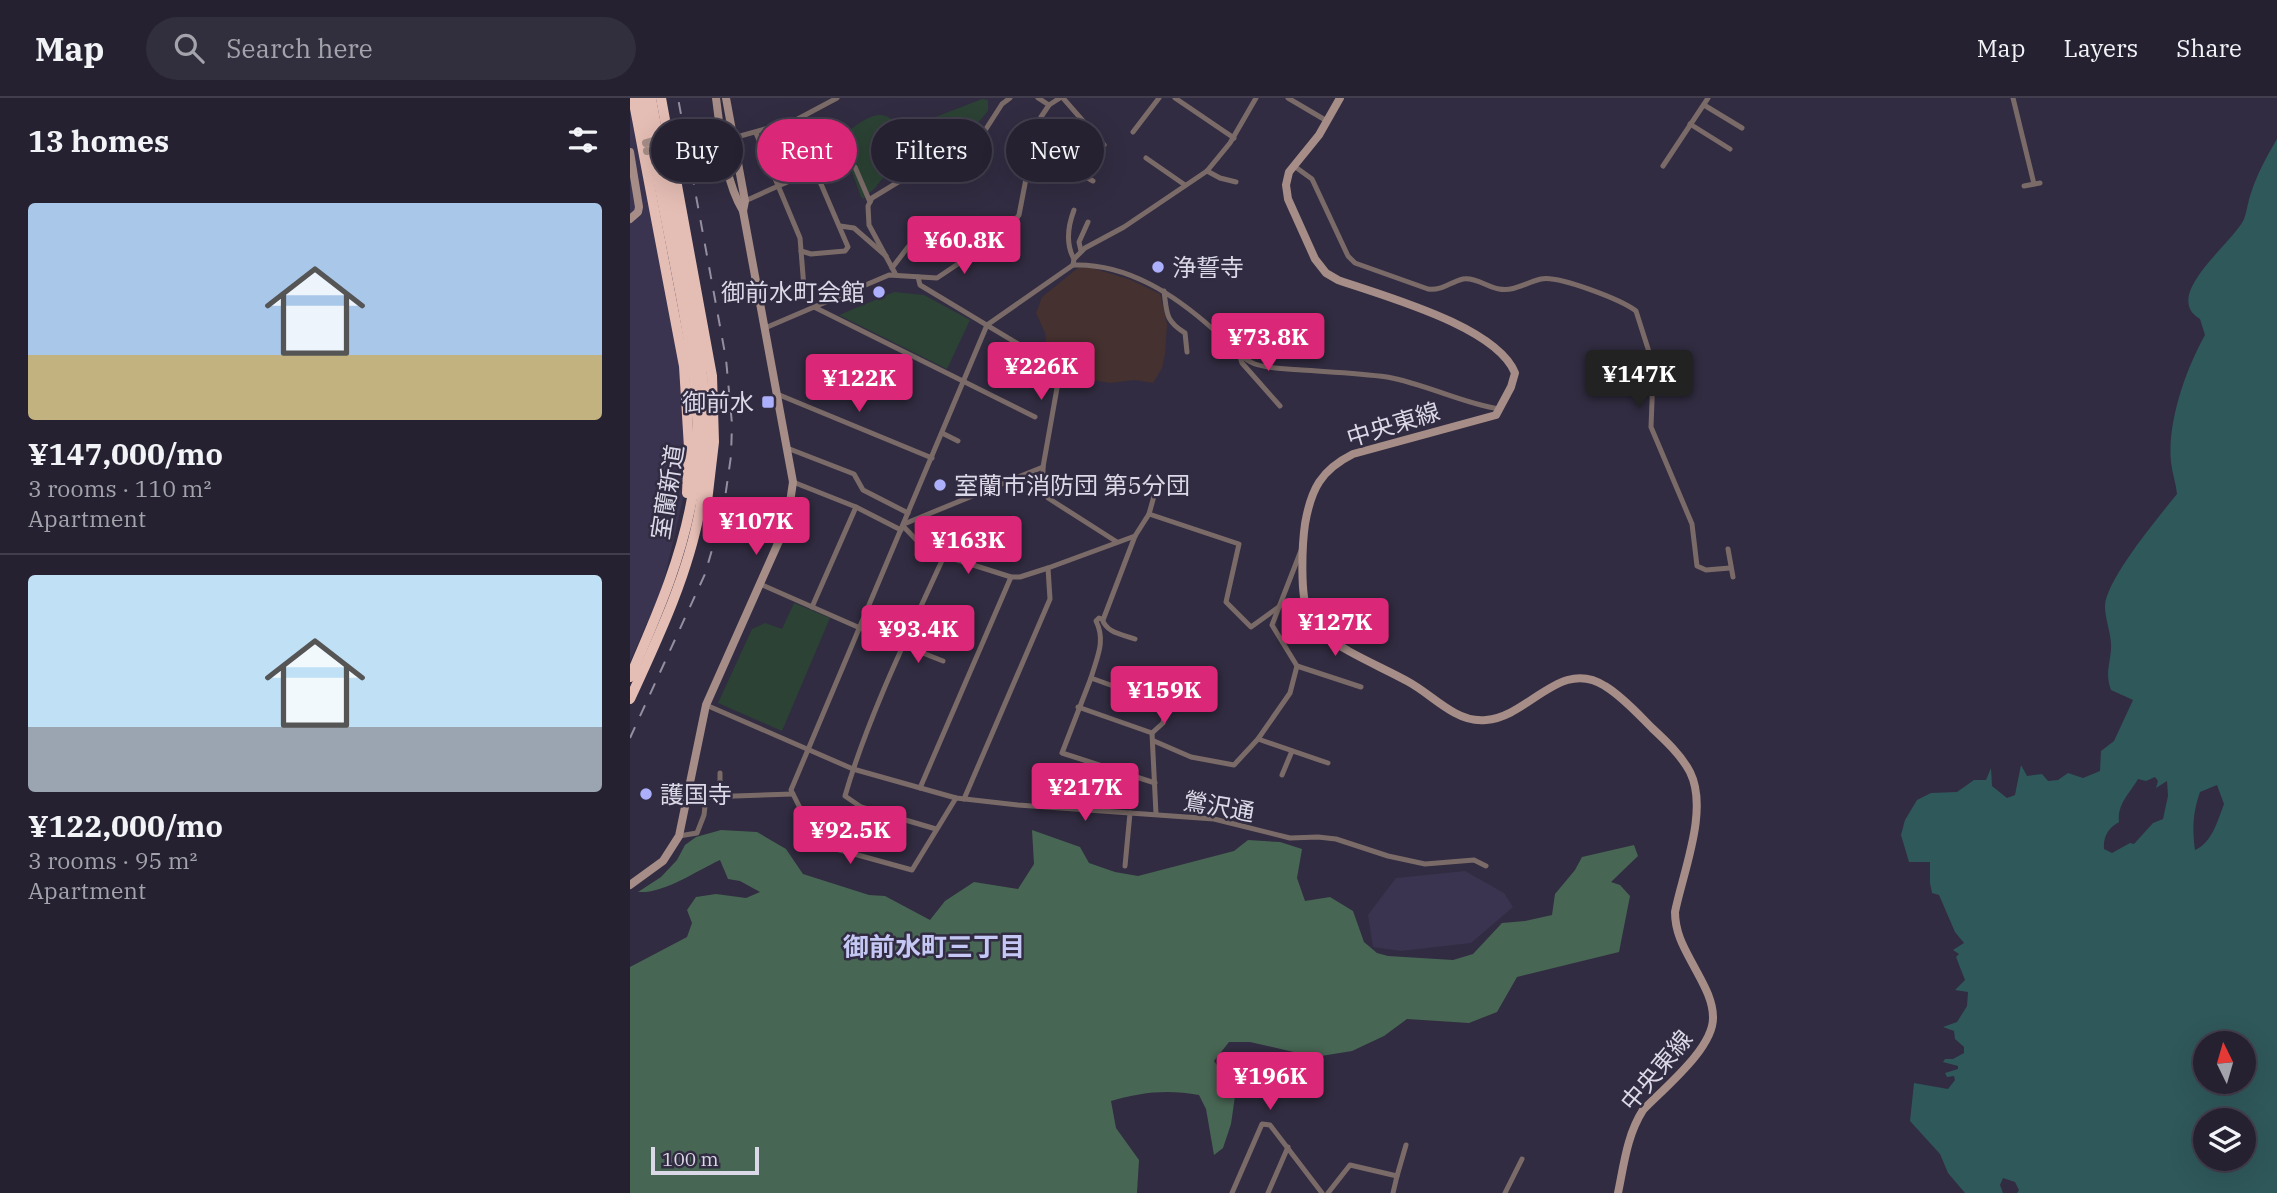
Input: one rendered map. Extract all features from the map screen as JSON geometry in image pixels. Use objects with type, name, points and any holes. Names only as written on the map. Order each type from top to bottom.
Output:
[{"type":"highway","points":[[633,98],[639,148],[684,366],[689,448],[686,527]]},
{"type":"highway","name":"室蘭新道","points":[[630,677],[668,589],[686,527],[694,485],[696,455],[694,381],[680,291],[642,98]]},
{"type":"highway","name":"室蘭新道","points":[[630,699],[656,642],[685,565],[703,487],[706,405],[695,325],[651,98]]},
{"type":"highway","points":[[661,98],[666,119]]},
{"type":"highway","points":[[678,182],[701,312],[713,400],[714,442],[709,495],[703,520],[685,565]]},
{"type":"main road","points":[[716,98],[719,119]]},
{"type":"main road","points":[[726,98],[729,119]]},
{"type":"main road","points":[[1340,98],[1327,121],[1294,166],[1286,185],[1288,199],[1320,267],[1338,280],[1462,327],[1491,345],[1511,365],[1515,373],[1499,409]]},
{"type":"main road","points":[[630,219],[635,216],[639,207],[639,148]]},
{"type":"main road","points":[[733,182],[738,202],[744,211]]},
{"type":"main road","points":[[630,885],[663,861],[679,836],[706,705],[787,523],[793,482],[741,182]]},
{"type":"main road","name":"中央東線","points":[[1499,409],[1494,415],[1353,454],[1320,478],[1305,525],[1304,603],[1323,634],[1409,682],[1455,713],[1475,720],[1497,719],[1561,681],[1587,678],[1612,690],[1668,743],[1689,771],[1696,794],[1695,822],[1677,900],[1675,924],[1677,935],[1706,990],[1713,1014],[1712,1028],[1705,1045],[1643,1110],[1635,1122],[1630,1132],[1618,1193]]},
{"type":"street","points":[[798,119],[838,98]]},
{"type":"street","points":[[870,202],[900,180],[979,136],[1002,104],[1010,98]]},
{"type":"street","points":[[1038,98],[1049,105]]},
{"type":"street","points":[[1040,119],[1049,105],[1061,98],[1080,119]]},
{"type":"street","points":[[1133,132],[1159,98]]},
{"type":"street","points":[[956,798],[912,870],[818,844],[791,790],[986,325],[1073,262],[1081,251],[1207,171],[1234,138],[1256,98]]},
{"type":"street","points":[[1288,98],[1327,121]]},
{"type":"street","points":[[1663,166],[1708,98]]},
{"type":"street","points":[[2013,98],[2037,184],[2024,186]]},
{"type":"street","points":[[1179,99],[1234,138]]},
{"type":"street","points":[[1704,105],[1742,128]]},
{"type":"street","points":[[1690,124],[1730,149]]},
{"type":"street","points":[[743,136],[756,133],[800,238],[804,288]]},
{"type":"street","points":[[1146,158],[1185,185]]},
{"type":"street","points":[[1294,166],[1312,179],[1348,256],[1361,267],[1437,290],[1461,279],[1471,279],[1500,290],[1554,277],[1636,311],[1650,355],[1653,375],[1651,427],[1692,524],[1698,566],[1706,570],[1730,568]]},
{"type":"street","points":[[1207,171],[1236,182]]},
{"type":"street","points":[[857,172],[870,202],[869,225],[895,275]]},
{"type":"street","points":[[745,201],[789,182]]},
{"type":"street","points":[[801,251],[811,254],[845,251],[848,247],[820,182]]},
{"type":"street","points":[[765,328],[882,277],[940,276],[1010,228],[1019,215],[1025,182]]},
{"type":"street","points":[[1073,262],[1067,228],[1074,210]]},
{"type":"street","points":[[1081,251],[1079,242],[1088,222]]},
{"type":"street","points":[[840,226],[854,228],[886,256]]},
{"type":"street","points":[[892,268],[908,247]]},
{"type":"street","points":[[1073,262],[1108,268],[1163,290],[1246,360],[1267,366],[1386,377],[1420,384],[1470,403],[1499,409]]},
{"type":"street","points":[[918,277],[920,285],[1030,351],[1057,388],[1043,467],[1048,498],[1117,542]]},
{"type":"street","points":[[1163,290],[1168,319],[1185,333],[1187,352]]},
{"type":"street","points":[[814,307],[1035,417]]},
{"type":"street","points":[[1238,352],[1242,363],[1280,406]]},
{"type":"street","points":[[777,394],[932,458]]},
{"type":"street","points":[[942,433],[958,441]]},
{"type":"street","points":[[787,448],[854,474],[863,490],[908,513]]},
{"type":"street","points":[[903,527],[1043,467]]},
{"type":"street","points":[[793,482],[903,527],[926,550],[1011,577],[1020,578],[1135,536]]},
{"type":"street","points":[[1102,620],[1135,536],[1149,514],[1153,496]]},
{"type":"street","points":[[812,607],[856,507]]},
{"type":"street","points":[[1149,514],[1239,544],[1226,602],[1251,627],[1280,606]]},
{"type":"street","points":[[1303,545],[1272,625],[1297,666],[1361,687]]},
{"type":"street","points":[[1728,549],[1733,577]]},
{"type":"street","points":[[936,829],[861,807],[845,796],[853,769],[904,644],[945,554]]},
{"type":"street","points":[[964,799],[1051,598],[1048,568]]},
{"type":"street","points":[[920,788],[1011,577]]},
{"type":"street","points":[[760,584],[943,662]]},
{"type":"street","points":[[1135,639],[1111,631],[1099,618],[1096,621],[1102,641],[1062,753],[1155,783]]},
{"type":"street","points":[[1154,741],[1191,757],[1234,765],[1258,740],[1293,687],[1297,666]]},
{"type":"street","points":[[1091,678],[1166,705],[1163,723],[1152,733]]},
{"type":"street","name":"鶯沢通","points":[[706,705],[853,769],[956,798],[1230,821],[1290,838],[1318,836],[1336,839],[1388,856],[1425,864],[1474,860],[1486,866]]},
{"type":"street","points":[[1078,707],[1152,733]]},
{"type":"street","points":[[1152,733],[1156,814]]},
{"type":"street","points":[[1258,740],[1328,763]]},
{"type":"street","points":[[1282,775],[1292,751]]},
{"type":"street","points":[[720,773],[720,797]]},
{"type":"street","points":[[679,836],[697,833],[704,815],[706,797],[793,794]]},
{"type":"street","points":[[1125,866],[1130,813]]},
{"type":"street","points":[[1232,1193],[1262,1124],[1270,1125],[1322,1193]]},
{"type":"street","points":[[1394,1193],[1406,1145]]},
{"type":"street","points":[[1268,1193],[1288,1147]]},
{"type":"street","points":[[1505,1193],[1522,1159]]},
{"type":"street","points":[[1328,1193],[1350,1165],[1397,1177]]},
{"type":"shaded area","points":[[630,98],[685,379],[690,469],[662,589],[630,662]]},
{"type":"shaded area","points":[[982,99],[988,100],[988,111],[981,119],[930,119]]},
{"type":"shaded area","points":[[876,115],[891,119],[871,119],[871,182],[880,182],[863,199],[855,182],[857,125]]},
{"type":"shaded area","points":[[2277,139],[2277,1193],[2017,1193],[2019,1190],[2015,1182],[2003,1178],[2000,1185],[2003,1193],[1965,1193],[1948,1173],[1940,1154],[1910,1121],[1914,1083],[1948,1089],[1955,1080],[1954,1076],[1947,1077],[1945,1073],[1958,1069],[1958,1066],[1943,1062],[1964,1053],[1964,1047],[1955,1039],[1954,1031],[1943,1027],[1957,1022],[1967,1006],[1968,992],[1955,990],[1965,980],[1956,957],[1959,954],[1953,950],[1964,943],[1955,932],[1939,895],[1932,893],[1930,862],[1909,862],[1901,835],[1905,820],[1917,800],[1931,793],[1957,792],[1974,780],[1986,780],[1991,768],[1992,786],[2007,798],[2015,795],[2021,765],[2027,776],[2042,774],[2048,781],[2058,780],[2068,773],[2083,778],[2100,771],[2101,751],[2114,741],[2133,700],[2111,690],[2109,684],[2111,643],[2105,606],[2107,595],[2123,565],[2177,494],[2171,462],[2172,430],[2179,396],[2205,335],[2200,319],[2190,309],[2189,297],[2194,283],[2244,219],[2262,165]],"holes":[[[2155,777],[2158,781],[2156,788],[2167,781],[2168,796],[2163,819],[2153,823],[2134,844],[2130,843],[2112,853],[2104,849],[2107,833],[2119,822],[2120,810],[2138,779],[2146,781]],[[2217,785],[2224,804],[2210,837],[2195,850],[2194,820],[2200,792]]]},
{"type":"shaded area","points":[[1078,268],[1092,268],[1131,280],[1160,294],[1167,324],[1165,354],[1162,368],[1153,383],[1135,380],[1110,383],[1075,377],[1067,381],[1058,376],[1048,356],[1045,333],[1036,313],[1042,297]]},
{"type":"shaded area","points":[[894,292],[924,295],[970,320],[947,369],[839,315]]},
{"type":"shaded area","points":[[794,603],[830,618],[782,731],[718,703],[752,629],[765,623],[782,629]]},
{"type":"shaded area","points":[[721,830],[757,832],[786,849],[803,874],[869,895],[885,896],[930,920],[945,901],[974,882],[1018,889],[1034,864],[1032,830],[1080,847],[1089,863],[1138,876],[1234,851],[1248,840],[1280,842],[1302,849],[1297,878],[1305,901],[1330,897],[1353,911],[1364,942],[1377,953],[1453,960],[1473,954],[1502,923],[1552,915],[1555,894],[1582,857],[1634,845],[1638,856],[1611,882],[1620,885],[1630,896],[1619,952],[1517,977],[1497,1012],[1469,1023],[1407,1019],[1384,1036],[1352,1051],[1315,1057],[1250,1042],[1229,1042],[1214,1061],[1235,1096],[1231,1124],[1223,1148],[1214,1155],[1206,1109],[1199,1095],[1155,1092],[1111,1101],[1116,1128],[1139,1160],[1137,1193],[630,1193],[630,967],[687,937],[692,923],[687,910],[696,897],[716,894],[746,898],[760,892],[740,881],[728,879],[720,860],[669,886],[638,892],[661,877],[677,860],[685,845],[696,837]]},
{"type":"shaded area","points":[[1465,871],[1504,893],[1513,907],[1471,943],[1401,951],[1373,947],[1368,915],[1396,878]]},
{"type":"railway","points":[[630,738],[705,574],[723,512],[731,456],[732,424],[726,359],[678,98]]},
{"type":"place","name":"浄誓寺","points":[[1158,267]]},
{"type":"place","name":"御前水町会館","points":[[879,292]]},
{"type":"place","name":"御前水","points":[[768,402]]},
{"type":"place","name":"室蘭市消防団 第5分団","points":[[940,485]]},
{"type":"place","name":"護国寺","points":[[646,794]]},
{"type":"district","name":"御前水町三丁目","points":[[934,946]]}]
